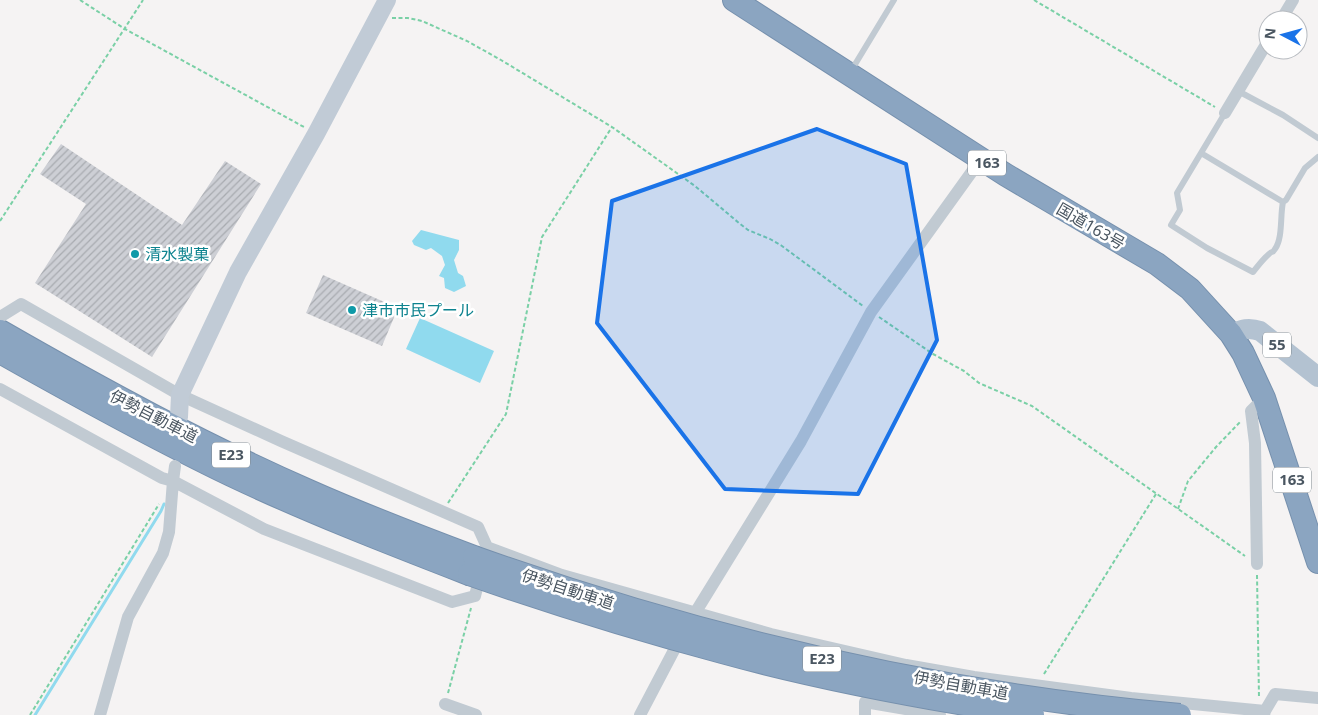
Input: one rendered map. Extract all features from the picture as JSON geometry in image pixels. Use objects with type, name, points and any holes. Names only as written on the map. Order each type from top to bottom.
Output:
[{"type":"highway","name":"国道163号","points":[[734,0],[1035,193],[1135,251],[1170,274],[1203,302],[1232,334],[1243,353],[1257,404],[1318,562]]},
{"type":"highway","name":"伊勢自動車道","points":[[0,331],[134,406],[238,459],[319,496],[476,559],[604,619],[723,653],[901,693],[1033,715]]},
{"type":"highway","name":"伊勢自動車道","points":[[0,352],[75,394],[231,475],[387,543],[476,559],[608,603],[727,636],[814,657],[906,676],[1001,692],[1180,715]]},
{"type":"main road","name":"55","points":[[1232,334],[1241,329],[1251,328],[1260,331],[1318,377]]},
{"type":"street","points":[[179,417],[180,395],[238,272],[316,134],[387,0]]},
{"type":"street","points":[[1225,113],[1258,58]]},
{"type":"street","points":[[640,715],[695,612],[801,441],[871,312],[981,159]]},
{"type":"street","points":[[0,317],[21,304],[180,395],[478,527],[475,596],[452,602],[264,529],[172,481],[162,478],[0,390]]},
{"type":"street","points":[[1256,564],[1255,443],[1257,404]]},
{"type":"street","points":[[100,715],[128,617],[163,553],[169,532],[172,481],[176,466]]},
{"type":"street","points":[[476,559],[562,575],[771,634],[906,665],[974,677],[1264,713],[1275,694],[1318,698]]},
{"type":"street","points":[[865,715],[865,702],[940,715]]},
{"type":"street","points":[[445,704],[476,715]]},
{"type":"lane","points":[[849,74],[894,0]]},
{"type":"lane","points":[[1238,92],[1283,115],[1318,138]]},
{"type":"lane","points":[[1225,113],[1177,193],[1180,210],[1171,225],[1207,248],[1253,272],[1277,246],[1281,233],[1280,216],[1282,202],[1286,200],[1306,168],[1318,157]]},
{"type":"lane","points":[[1201,153],[1282,202]]},
{"type":"path","points":[[80,0],[125,29],[316,134]]},
{"type":"path","points":[[0,221],[143,0]]},
{"type":"path","points":[[1034,0],[1225,113]]},
{"type":"path","points":[[377,19],[408,18],[466,41],[612,127],[695,186],[738,224],[782,246],[871,312],[933,354],[964,371],[979,383],[1032,406],[1256,564],[1259,698],[1264,713]]},
{"type":"path","points":[[443,512],[506,414],[542,237],[612,127]]},
{"type":"path","points":[[1178,509],[1188,481],[1257,404]]},
{"type":"path","points":[[1038,685],[1156,494]]},
{"type":"path","points":[[30,715],[158,507]]},
{"type":"path","points":[[445,704],[475,596]]},
{"type":"highlighted area","points":[[817,129],[906,164],[937,340],[858,494],[725,489],[597,323],[612,201]]},
{"type":"water","points":[[421,230],[459,240],[459,250],[454,260],[458,273],[463,276],[466,286],[454,292],[445,288],[444,278],[439,276],[445,265],[442,256],[431,248],[426,250],[414,245],[412,241]]},
{"type":"water","points":[[420,318],[494,351],[480,383],[406,349]]},
{"type":"building","name":"清水製菓","points":[[61,144],[182,225],[225,161],[261,184],[152,357],[35,283],[86,204],[40,174]]},
{"type":"building","name":"津市市民プール","points":[[323,275],[398,308],[382,346],[306,313]]},
{"type":"waterway","points":[[35,715],[164,504]]},
{"type":"place","name":"清水製菓","points":[[135,254]]},
{"type":"place","name":"津市市民プール","points":[[352,310]]}]
